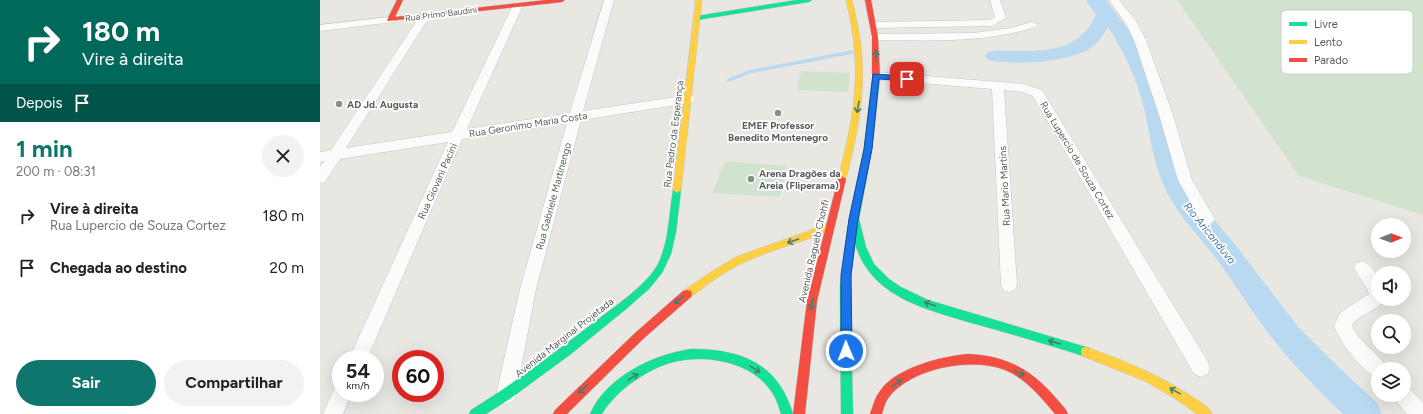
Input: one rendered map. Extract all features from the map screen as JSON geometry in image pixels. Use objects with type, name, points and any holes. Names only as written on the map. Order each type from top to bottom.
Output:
[{"type":"main road","points":[[390,20],[400,0]]},
{"type":"main road","name":"Rua Primo Baudini","points":[[390,20],[562,0]]},
{"type":"main road","name":"Rua Pedro da Esperança","points":[[660,269],[669,243],[689,99],[698,0]]},
{"type":"main road","points":[[697,18],[809,0]]},
{"type":"main road","name":"Avenida Ragueb Chohfi","points":[[799,414],[812,302],[829,226],[848,153],[860,92],[861,41],[856,18],[849,0]]},
{"type":"main road","points":[[860,0],[866,15],[874,25]]},
{"type":"main road","points":[[847,414],[845,286],[854,219],[868,149],[876,76],[874,25],[868,0]]},
{"type":"main road","points":[[854,219],[860,250],[868,264],[880,277],[900,292],[928,304],[1085,352],[1134,371],[1178,392],[1206,414]]},
{"type":"main road","points":[[559,414],[639,335],[682,298],[714,274],[740,260],[813,234],[829,226]]},
{"type":"main road","name":"Avenida Marginal Projetada","points":[[475,414],[506,395],[629,301],[660,269]]},
{"type":"main road","points":[[596,414],[599,407],[624,382],[651,365],[679,356],[705,355],[731,357],[758,370],[780,394],[787,414]]},
{"type":"main road","points":[[876,414],[882,397],[890,387],[906,376],[929,365],[953,360],[974,358],[1000,363],[1025,376],[1046,393],[1062,414]]},
{"type":"street","name":"Rua Gabriele Martinengo","points":[[506,395],[528,289],[609,0]]},
{"type":"street","points":[[874,25],[992,23],[1001,18],[995,0]]},
{"type":"street","points":[[1114,0],[1138,36],[1166,115],[1185,180],[1207,219]]},
{"type":"street","name":"Rua Giovani Pacini","points":[[362,350],[457,136],[518,5]]},
{"type":"street","points":[[320,178],[425,16]]},
{"type":"street","name":"Rua Primo Baudini","points":[[322,30],[390,20]]},
{"type":"street","points":[[875,36],[991,36],[1014,32],[1031,25]]},
{"type":"street","name":"Rua Lupercio de Souza Cortez","points":[[876,76],[1031,89],[1038,93],[1201,368]]},
{"type":"street","name":"Rua Mario Martins","points":[[998,86],[1009,285]]},
{"type":"street","name":"Rua Geronimo Maria Costa","points":[[320,157],[689,99]]},
{"type":"street","points":[[1362,268],[1375,286],[1378,296],[1374,302],[1348,316],[1344,321],[1343,327],[1347,334],[1372,362]]},
{"type":"street","points":[[333,414],[338,402]]},
{"type":"street","points":[[1409,402],[1420,414]]},
{"type":"green space","points":[[1177,0],[1423,0],[1423,215],[1299,176]]},
{"type":"green space","points":[[801,71],[850,73],[848,92],[797,90]]},
{"type":"green space","name":"Arena Dragões da Areia (Fliperama)","points":[[725,161],[787,166],[780,197],[712,193]]},
{"type":"waterway","points":[[995,56],[1042,56],[1067,51],[1086,43],[1097,30],[1105,15],[1095,0]]},
{"type":"waterway","name":"Rio Aricanduva","points":[[1096,0],[1105,9],[1123,34],[1139,64],[1154,105],[1167,162],[1184,203],[1224,249],[1265,307],[1299,349],[1366,414]]},
{"type":"waterway","points":[[729,80],[749,72],[852,52]]},
{"type":"traffic: fast","points":[[697,18],[809,0]]},
{"type":"traffic: fast","points":[[847,414],[845,286],[854,219],[868,149],[876,77]]},
{"type":"traffic: fast","points":[[475,414],[522,383],[567,350],[646,286],[659,270],[666,254],[671,232],[677,190]]},
{"type":"traffic: fast","points":[[854,219],[859,240],[867,260],[875,272],[897,290],[938,308],[1086,352]]},
{"type":"traffic: fast","points":[[596,414],[612,392],[629,379],[661,362],[678,356],[691,354],[721,356],[749,365],[762,373],[772,382],[780,394],[787,414]]},
{"type":"traffic: slow","points":[[677,190],[699,0]]},
{"type":"traffic: slow","points":[[842,179],[857,111],[860,68],[859,46],[849,0]]},
{"type":"traffic: slow","points":[[687,294],[717,273],[741,259],[760,251],[810,235],[829,226]]},
{"type":"traffic: slow","points":[[1086,352],[1119,364],[1164,385],[1206,414]]},
{"type":"traffic: jam","points":[[390,20],[400,0]]},
{"type":"traffic: jam","points":[[390,20],[562,0]]},
{"type":"traffic: jam","points":[[868,0],[875,37],[876,77]]},
{"type":"traffic: jam","points":[[799,414],[812,301],[842,179]]},
{"type":"traffic: jam","points":[[559,414],[639,336],[687,294]]},
{"type":"traffic: jam","points":[[876,414],[884,394],[890,388],[915,372],[941,363],[968,359],[981,359],[995,362],[1016,370],[1038,387],[1062,414]]},
{"type":"place","name":"AD Jd. Augusta","points":[[339,104]]},
{"type":"place","name":"EMEF Professor Benedito Montenegro","points":[[778,113]]},
{"type":"place","name":"Arena Dragões da Areia (Fliperama)","points":[[751,179]]},
{"type":"route","points":[[846,351],[845,286],[847,264],[868,149],[876,76],[907,79]]}]
